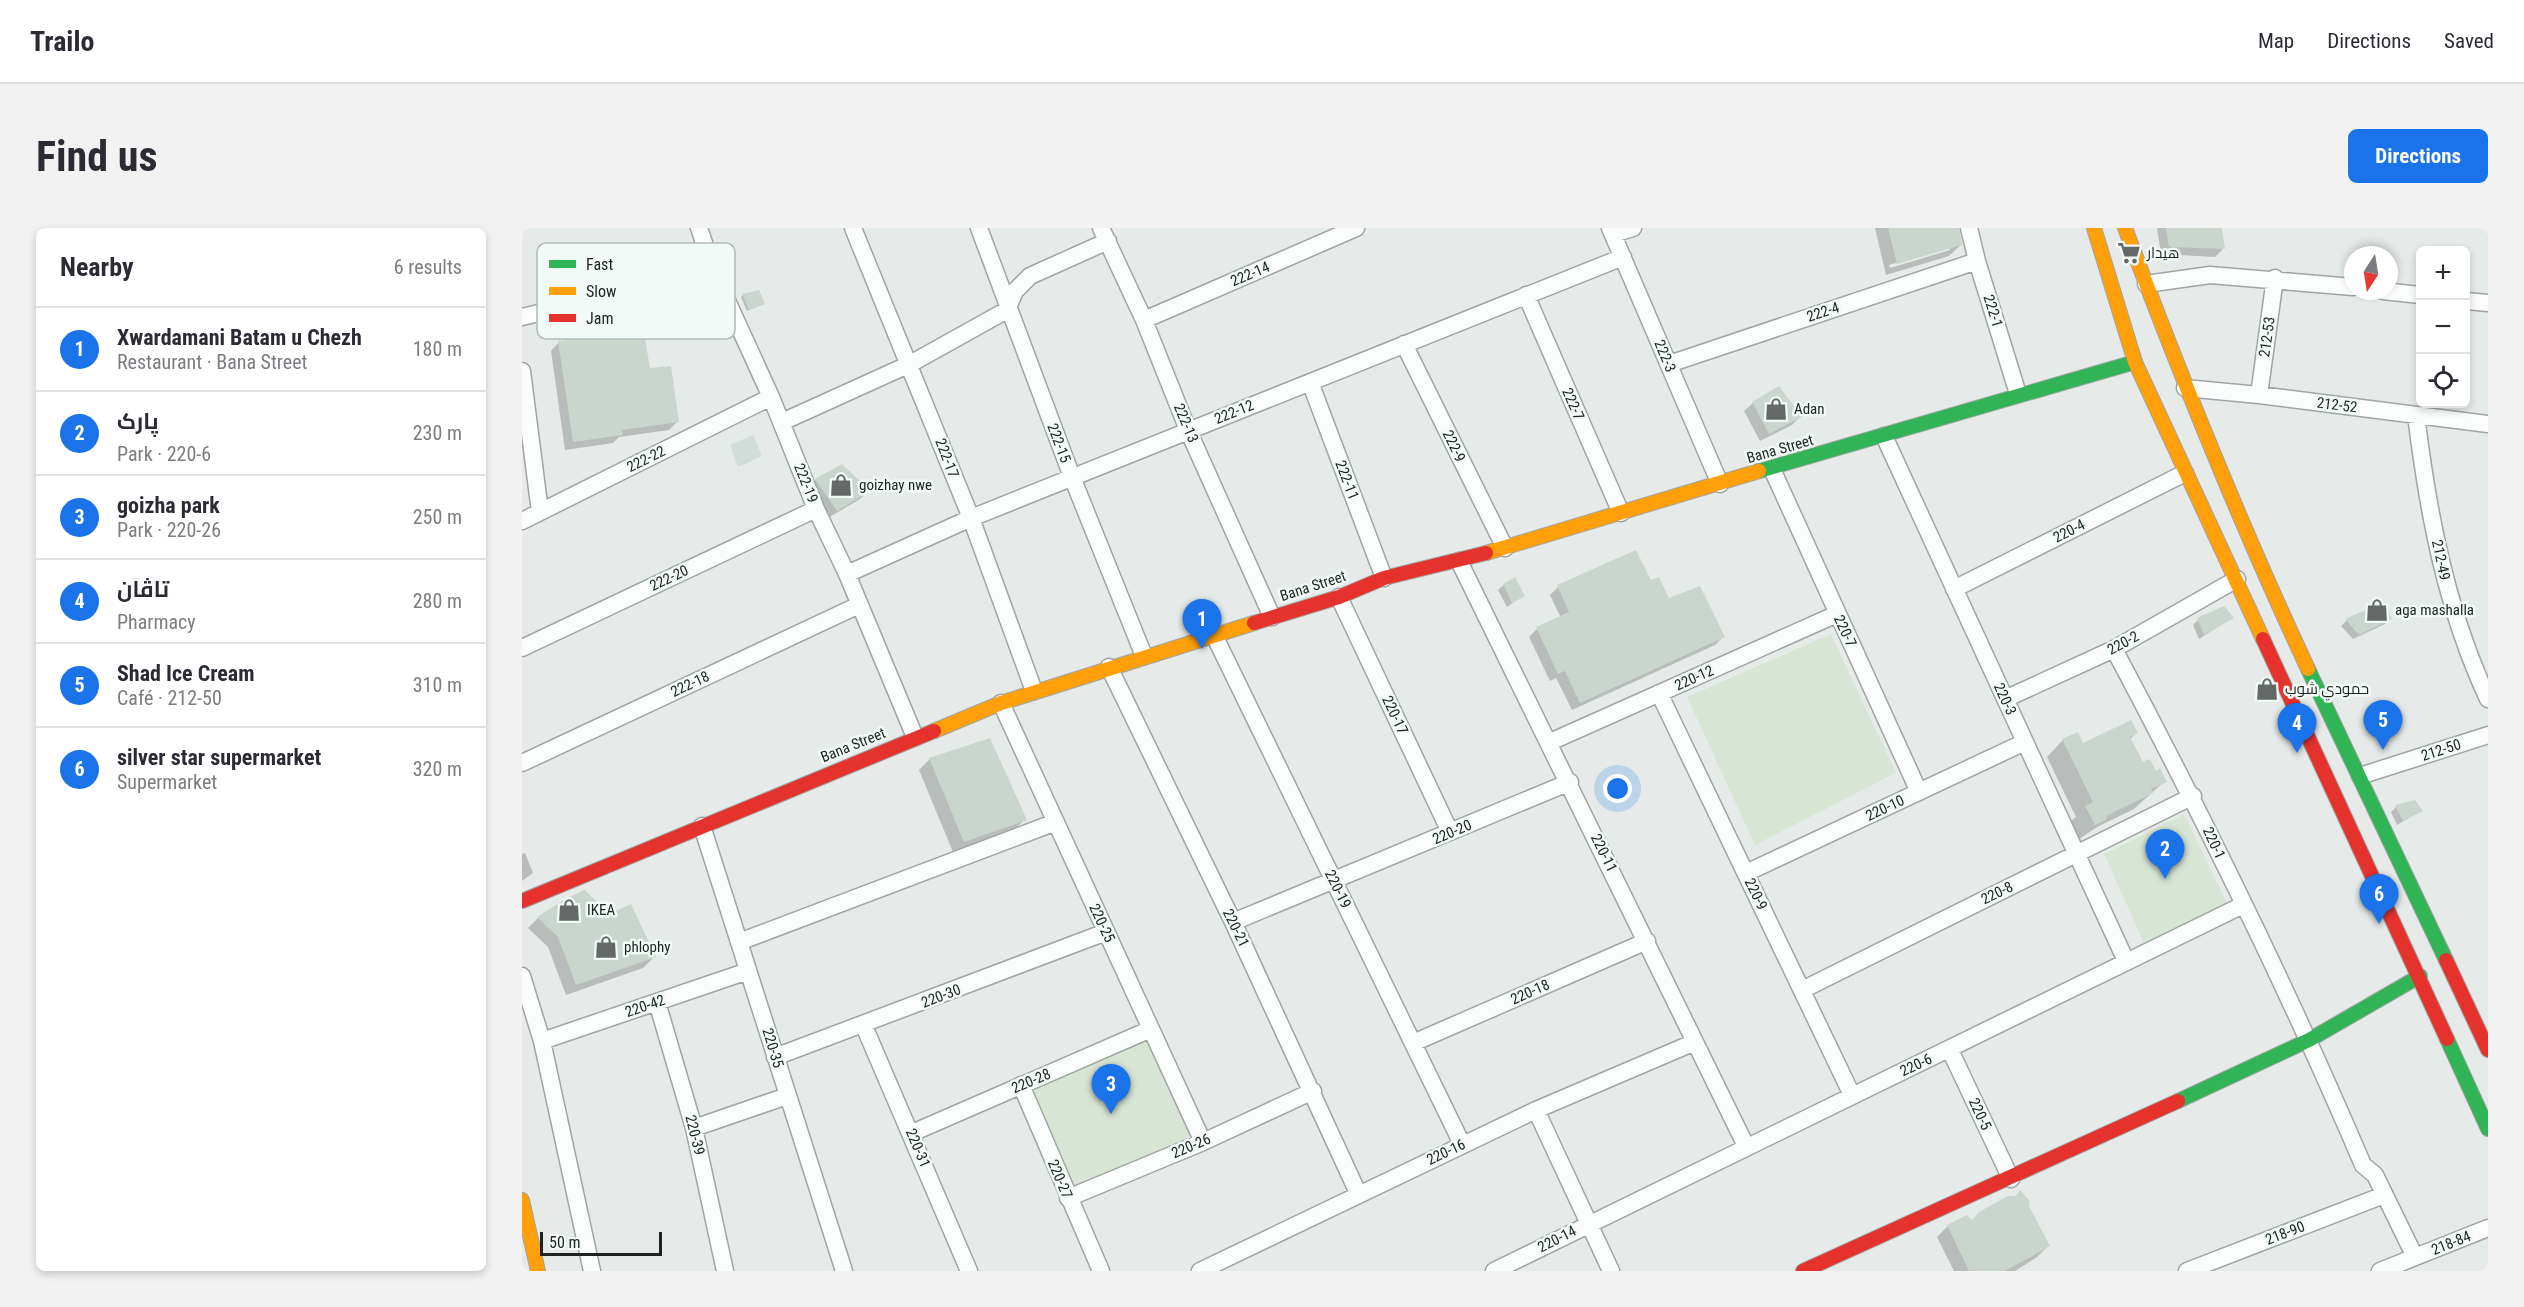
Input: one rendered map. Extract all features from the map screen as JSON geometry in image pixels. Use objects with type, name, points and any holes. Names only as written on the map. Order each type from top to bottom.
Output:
[{"type":"main road","points":[[2094,228],[2116,247],[2146,284],[2185,388],[2252,549],[2488,1050]]},
{"type":"main road","points":[[2125,228],[2116,247],[2135,362],[2184,473],[2237,579],[2420,976],[2488,1129]]},
{"type":"main road","name":"Bana Street","points":[[522,901],[702,825],[1034,691],[1109,666],[1340,597],[1384,578],[1460,561],[1884,436],[2018,394],[2135,362]]},
{"type":"main road","points":[[2228,561],[2252,549]]},
{"type":"main road","points":[[1803,1271],[2011,1179],[2309,1040],[2420,976]]},
{"type":"main road","points":[[522,1200],[538,1271]]},
{"type":"street","name":"222-19","points":[[699,228],[704,243]]},
{"type":"street","name":"222-17","points":[[853,228],[910,364],[1034,691]]},
{"type":"street","name":"222-15","points":[[979,228],[1007,310],[1144,656]]},
{"type":"street","name":"222-14","points":[[1144,320],[1356,228]]},
{"type":"street","points":[[1612,231],[1633,228]]},
{"type":"street","name":"222-1","points":[[1969,228],[2018,394]]},
{"type":"street","name":"222-3","points":[[1612,231],[1720,484]]},
{"type":"street","points":[[782,422],[910,364],[1007,310],[1015,291],[1030,276],[1104,234]]},
{"type":"street","name":"222-13","points":[[1104,234],[1144,320],[1188,430],[1272,617]]},
{"type":"street","name":"222-12","points":[[847,574],[970,518],[1623,256]]},
{"type":"street","name":"222-4","points":[[1669,364],[1977,261]]},
{"type":"street","points":[[2146,284],[2210,274],[2344,286]]},
{"type":"street","name":"212-53","points":[[2259,395],[2275,278]]},
{"type":"street","points":[[2398,293],[2416,294]]},
{"type":"street","name":"222-7","points":[[1526,295],[1621,513]]},
{"type":"street","points":[[2470,301],[2488,303]]},
{"type":"street","points":[[522,317],[537,313]]},
{"type":"street","name":"222-19","points":[[735,318],[782,422],[816,509],[847,574],[915,738]]},
{"type":"street","name":"222-9","points":[[1404,344],[1505,548]]},
{"type":"street","points":[[522,371],[540,512]]},
{"type":"street","name":"222-11","points":[[1310,382],[1384,578]]},
{"type":"street","name":"212-52","points":[[2185,388],[2488,424]]},
{"type":"street","name":"222-22","points":[[522,521],[771,397]]},
{"type":"street","name":"212-49","points":[[2416,415],[2426,491],[2447,592],[2488,699]]},
{"type":"street","name":"220-3","points":[[1884,436],[2126,961]]},
{"type":"street","name":"220-7","points":[[1772,469],[1919,792]]},
{"type":"street","name":"220-4","points":[[1954,589],[2184,473]]},
{"type":"street","name":"222-20","points":[[522,648],[816,509]]},
{"type":"street","name":"220-11","points":[[1460,561],[1746,1146]]},
{"type":"street","name":"220-2","points":[[2005,699],[2114,649],[2237,579]]},
{"type":"street","name":"220-17","points":[[1340,597],[1450,832]]},
{"type":"street","name":"222-18","points":[[522,763],[859,605]]},
{"type":"street","name":"220-12","points":[[1550,742],[1837,614]]},
{"type":"street","name":"220-19","points":[[1214,635],[1462,1144]]},
{"type":"street","name":"220-1","points":[[2114,649],[2193,796],[2309,1040],[2363,1165],[2375,1175],[2415,1257]]},
{"type":"street","name":"220-21","points":[[1109,666],[1313,1091],[1358,1193]]},
{"type":"street","name":"220-9","points":[[1659,693],[1852,1095]]},
{"type":"street","name":"220-25","points":[[1001,703],[1203,1142]]},
{"type":"street","name":"212-50","points":[[2360,776],[2488,735]]},
{"type":"street","name":"220-10","points":[[1746,873],[2025,742]]},
{"type":"street","name":"220-20","points":[[1233,922],[1335,882],[1570,782]]},
{"type":"street","name":"220-8","points":[[1802,990],[2193,796]]},
{"type":"street","points":[[739,942],[1056,822]]},
{"type":"street","name":"220-35","points":[[702,825],[844,1271]]},
{"type":"street","name":"220-6","points":[[1589,1223],[1950,1050],[2243,905]]},
{"type":"street","name":"220-30","points":[[776,1058],[1106,932]]},
{"type":"street","name":"220-18","points":[[1413,1043],[1647,941]]},
{"type":"street","name":"220-42","points":[[542,1041],[748,970]]},
{"type":"street","points":[[522,976],[542,1041],[592,1271]]},
{"type":"street","name":"220-39","points":[[657,1002],[694,1128],[724,1271]]},
{"type":"street","name":"220-31","points":[[864,1026],[912,1133],[969,1271]]},
{"type":"street","name":"220-28","points":[[912,1133],[1151,1029]]},
{"type":"street","name":"220-16","points":[[1200,1271],[1462,1144],[1695,1042]]},
{"type":"street","name":"220-5","points":[[1950,1050],[2011,1179]]},
{"type":"street","name":"220-27","points":[[1021,1085],[1101,1271]]},
{"type":"street","name":"220-26","points":[[1068,1198],[1203,1142],[1313,1091]]},
{"type":"street","points":[[694,1128],[787,1096]]},
{"type":"street","points":[[1536,1110],[1611,1271]]},
{"type":"street","name":"218-90","points":[[2187,1271],[2384,1195]]},
{"type":"street","name":"220-14","points":[[1494,1271],[1589,1223]]},
{"type":"street","name":"218-84","points":[[2380,1271],[2488,1228]]},
{"type":"shaded area","points":[[753,435],[762,456],[738,467],[730,445]]},
{"type":"green space","points":[[1831,634],[1896,773],[1755,845],[1687,697]]},
{"type":"green space","points":[[2184,814],[2227,903],[2144,943],[2104,854]]},
{"type":"green space","points":[[1151,1029],[1203,1142],[1068,1198],[1021,1085]]},
{"type":"building","points":[[1888,228],[1959,228],[1962,245],[1897,264]]},
{"type":"building","points":[[2166,228],[2222,228],[2225,249],[2169,247]]},
{"type":"building","points":[[759,290],[765,304],[749,310],[742,294]]},
{"type":"building","points":[[645,339],[650,368],[671,366],[679,422],[622,430],[623,435],[573,442],[558,341]]},
{"type":"building","name":"Adan","points":[[1779,386],[1802,417],[1769,434],[1752,402]]},
{"type":"building","name":"goizhay nwe","points":[[842,464],[870,491],[837,511],[815,479]]},
{"type":"building","points":[[1636,550],[1651,580],[1659,577],[1669,598],[1700,586],[1725,637],[1580,703],[1565,671],[1558,674],[1536,627],[1569,612],[1557,585]]},
{"type":"building","points":[[1515,577],[1525,596],[1512,603],[1503,584]]},
{"type":"building","name":"aga mashalla","points":[[2384,602],[2392,619],[2359,635],[2345,619]]},
{"type":"building","points":[[2224,606],[2234,618],[2204,635],[2197,618]]},
{"type":"building","points":[[2131,720],[2138,733],[2130,737],[2143,762],[2150,759],[2156,771],[2160,768],[2167,782],[2151,789],[2153,793],[2106,816],[2107,819],[2095,825],[2085,806],[2093,802],[2062,739],[2078,732],[2083,743]]},
{"type":"building","points":[[990,738],[1027,820],[964,842],[929,758]]},
{"type":"building","points":[[2415,800],[2423,811],[2403,821],[2395,805]]},
{"type":"building","name":"phlophy","points":[[585,890],[609,914],[631,904],[656,957],[576,985],[558,937],[537,917],[567,898]]},
{"type":"building","points":[[2020,1190],[2030,1201],[2029,1206],[2050,1246],[2005,1271],[1969,1271],[1947,1225],[1967,1215],[1972,1220],[1979,1212],[2008,1196],[2016,1196]]},
{"type":"traffic: fast","points":[[1759,471],[2135,362]]},
{"type":"traffic: fast","points":[[2308,669],[2446,960]]},
{"type":"traffic: fast","points":[[2178,1101],[2309,1040],[2420,976]]},
{"type":"traffic: fast","points":[[2447,1039],[2488,1129]]},
{"type":"traffic: slow","points":[[2094,228],[2135,362],[2263,639]]},
{"type":"traffic: slow","points":[[2125,228],[2212,450],[2308,669]]},
{"type":"traffic: slow","points":[[1486,553],[1759,471]]},
{"type":"traffic: slow","points":[[934,731],[1001,703],[1254,623]]},
{"type":"traffic: slow","points":[[522,1200],[538,1271]]},
{"type":"traffic: jam","points":[[1254,623],[1339,597],[1384,578],[1486,553]]},
{"type":"traffic: jam","points":[[2263,639],[2447,1039]]},
{"type":"traffic: jam","points":[[522,901],[934,731]]},
{"type":"traffic: jam","points":[[2446,960],[2488,1050]]},
{"type":"traffic: jam","points":[[1803,1271],[2178,1101]]},
{"type":"place","name":"هيدار","points":[[2129,253]]},
{"type":"place","name":"Adan","points":[[1776,409]]},
{"type":"place","name":"goizhay nwe","points":[[841,485]]},
{"type":"place","name":"aga mashalla","points":[[2377,610]]},
{"type":"place","name":"Xwardamani Batam u Chezh","points":[[1202,649]]},
{"type":"place","name":"حمودي شوب","points":[[2267,689]]},
{"type":"place","name":"Shad Ice Cream","points":[[2383,750]]},
{"type":"place","name":"تاڤان","points":[[2297,753]]},
{"type":"place","name":"پارک","points":[[2165,879]]},
{"type":"place","name":"IKEA","points":[[569,910]]},
{"type":"place","name":"silver star supermarket","points":[[2379,924]]},
{"type":"place","name":"phlophy","points":[[606,947]]},
{"type":"place","name":"goizha park","points":[[1111,1114]]}]
